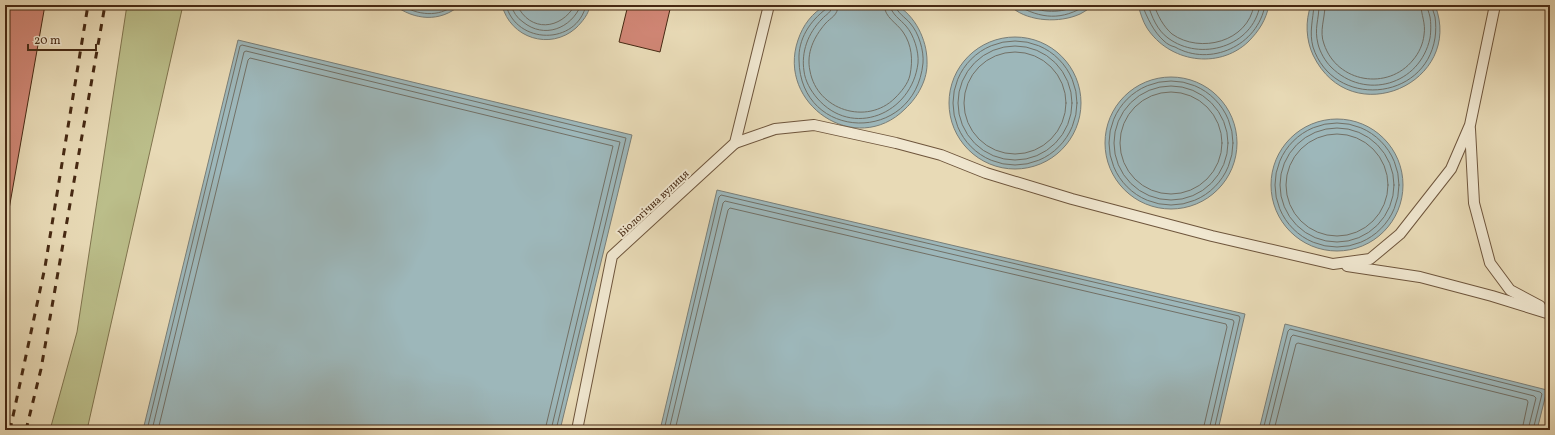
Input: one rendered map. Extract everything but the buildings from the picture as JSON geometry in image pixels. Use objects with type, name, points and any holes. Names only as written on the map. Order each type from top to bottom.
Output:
[{"type":"lane","points":[[735,143],[769,5]]},
{"type":"lane","points":[[1333,264],[1370,259],[1400,234],[1451,169],[1470,125],[1495,5]]},
{"type":"lane","points":[[735,143],[775,129],[814,125],[896,143],[941,155],[986,173],[1079,201],[1212,236],[1333,264],[1420,277],[1550,313]]},
{"type":"lane","points":[[1470,125],[1474,203],[1490,263],[1510,290],[1550,313]]},
{"type":"lane","name":"Біологічна вулиця","points":[[576,430],[612,256],[735,143]]},
{"type":"green space","points":[[127,5],[183,5],[87,430],[50,430],[77,332]]},
{"type":"water","points":[[394,5],[460,5],[444,15],[427,17],[410,14]]},
{"type":"water","points":[[502,5],[590,5],[587,15],[576,28],[566,35],[555,39],[543,40],[532,38],[513,26],[506,16]]},
{"type":"water","points":[[826,5],[896,5],[909,15],[919,29],[925,45],[927,61],[924,81],[910,104],[885,123],[865,128],[844,126],[825,117],[809,103],[799,85],[794,63],[798,40],[809,20],[816,12]]},
{"type":"water","points":[[1009,5],[1094,5],[1083,13],[1075,16],[1050,20],[1023,14]]},
{"type":"water","points":[[1138,5],[1269,5],[1262,25],[1248,42],[1236,51],[1209,59],[1181,55],[1156,40],[1147,28]]},
{"type":"water","points":[[1311,5],[1435,5],[1440,32],[1434,56],[1420,75],[1400,88],[1376,94],[1352,91],[1330,79],[1313,55],[1307,30]]},
{"type":"water","points":[[1022,37],[1046,44],[1062,56],[1074,72],[1080,90],[1080,116],[1074,134],[1062,150],[1046,162],[1028,168],[1008,169],[984,162],[968,150],[956,134],[950,116],[949,96],[956,72],[968,56],[984,44],[1002,38]]},
{"type":"water","points":[[238,40],[632,135],[560,430],[143,430]]},
{"type":"water","points":[[1177,77],[1196,82],[1208,88],[1218,96],[1226,106],[1232,118],[1236,130],[1236,156],[1232,168],[1226,180],[1218,190],[1208,198],[1196,204],[1184,208],[1165,209],[1146,204],[1134,198],[1124,190],[1116,180],[1110,168],[1106,156],[1105,137],[1110,118],[1116,106],[1124,96],[1134,88],[1146,82],[1158,78]]},
{"type":"water","points":[[1343,119],[1362,124],[1374,130],[1384,138],[1392,148],[1398,160],[1402,172],[1402,198],[1398,210],[1392,222],[1384,232],[1374,240],[1362,246],[1350,250],[1331,251],[1312,246],[1300,240],[1290,232],[1282,222],[1276,210],[1272,198],[1271,179],[1276,160],[1282,148],[1290,138],[1300,130],[1312,124],[1324,120]]},
{"type":"water","points":[[717,190],[1245,314],[1218,430],[660,430]]},
{"type":"water","points":[[1285,324],[1547,390],[1537,430],[1259,430]]},
{"type":"railway","points":[[10,430],[45,267],[88,5]]},
{"type":"railway","points":[[26,430],[41,369],[105,5]]}]
